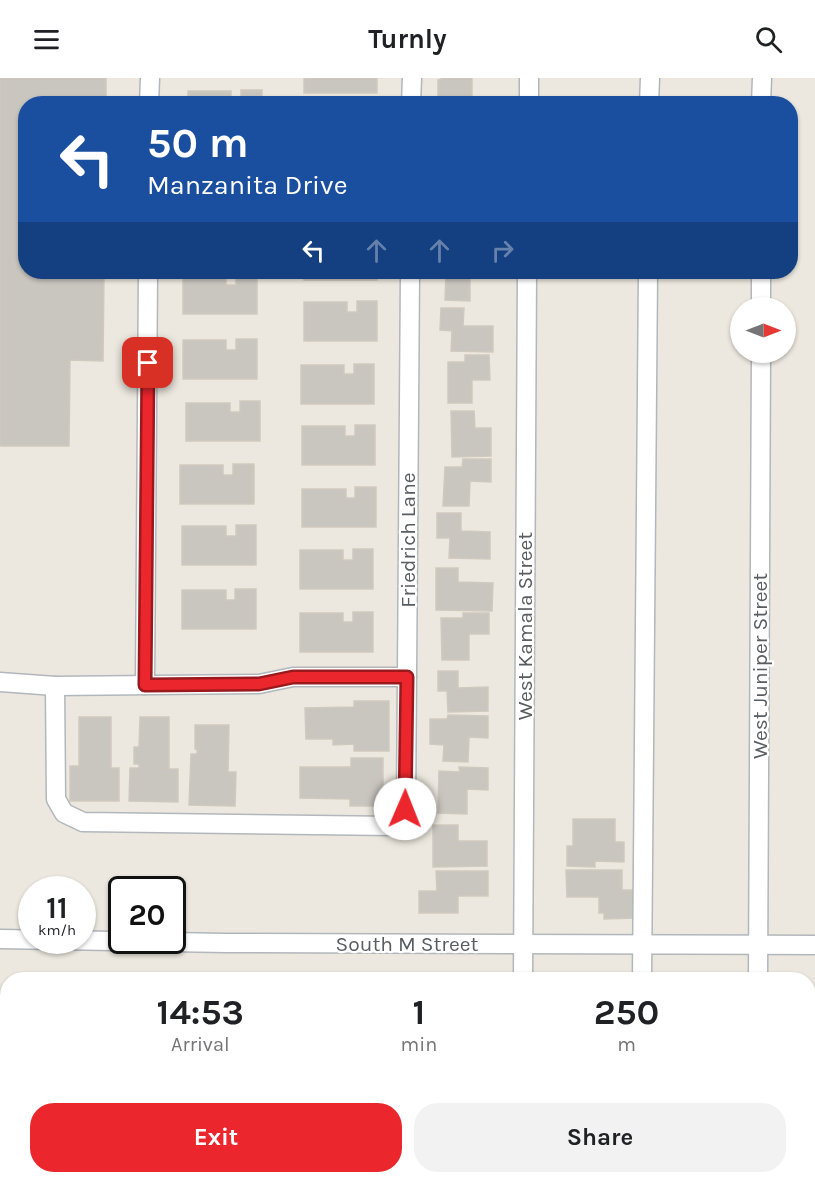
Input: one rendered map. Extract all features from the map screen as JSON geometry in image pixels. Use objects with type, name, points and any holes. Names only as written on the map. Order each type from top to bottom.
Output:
[{"type":"street","points":[[149,96],[150,78]]},
{"type":"street","points":[[411,78],[411,96]]},
{"type":"street","points":[[529,78],[529,96]]},
{"type":"street","points":[[649,96],[650,78]]},
{"type":"street","points":[[762,78],[762,96]]},
{"type":"street","points":[[145,685],[148,279]]},
{"type":"street","name":"Friedrich Lane","points":[[55,686],[56,799],[64,813],[84,822],[393,826],[405,809],[410,279]]},
{"type":"street","name":"West Kamala Street","points":[[523,972],[527,279]]},
{"type":"street","points":[[642,972],[648,279]]},
{"type":"street","points":[[761,279],[761,297]]},
{"type":"street","name":"West Juniper Street","points":[[758,972],[761,363]]},
{"type":"street","points":[[0,682],[55,686],[259,684],[293,677],[407,677]]},
{"type":"street","name":"South M Street","points":[[0,939],[57,942],[815,945]]},
{"type":"building","points":[[0,78],[106,78],[106,96],[18,96],[18,279],[104,279],[103,361],[70,360],[69,446],[0,446]]},
{"type":"building","points":[[304,78],[377,78],[377,93],[304,93]]},
{"type":"building","points":[[472,78],[472,96],[438,96],[438,80]]},
{"type":"building","points":[[241,90],[262,90],[262,96],[241,96]]},
{"type":"building","points":[[188,91],[231,91],[231,96],[188,96]]},
{"type":"building","points":[[183,279],[226,279],[226,285],[236,285],[236,279],[257,279],[257,314],[183,314]]},
{"type":"building","points":[[304,279],[377,279],[377,280]]},
{"type":"building","points":[[446,279],[470,279],[470,301],[445,300]]},
{"type":"building","points":[[357,301],[377,301],[377,341],[304,341],[304,302],[347,302],[347,312],[357,312]]},
{"type":"building","points":[[441,308],[464,308],[463,326],[493,326],[493,352],[451,351],[452,331],[440,330]]},
{"type":"building","points":[[236,339],[257,339],[257,379],[183,379],[183,340],[226,340],[226,350],[236,350]]},
{"type":"building","points":[[465,355],[489,355],[490,380],[472,380],[472,403],[448,403],[448,362],[465,362]]},
{"type":"building","points":[[354,364],[374,364],[374,404],[301,404],[301,365],[344,365],[344,374],[354,374]]},
{"type":"building","points":[[240,401],[260,401],[260,441],[186,441],[186,403],[230,403],[230,412],[240,412]]},
{"type":"building","points":[[451,411],[474,411],[475,428],[491,428],[491,456],[452,457]]},
{"type":"building","points":[[355,425],[375,425],[375,465],[302,465],[302,426],[345,426],[345,436],[355,436]]},
{"type":"building","points":[[463,459],[491,459],[491,482],[470,481],[469,506],[443,506],[445,467],[462,467]]},
{"type":"building","points":[[233,464],[254,464],[254,504],[180,504],[180,465],[223,465],[223,475],[233,475]]},
{"type":"building","points":[[355,487],[376,487],[376,527],[302,527],[302,489],[346,489],[346,498],[355,498]]},
{"type":"building","points":[[437,513],[461,513],[461,531],[490,532],[490,559],[449,558],[450,538],[437,538]]},
{"type":"building","points":[[236,525],[256,525],[256,565],[182,565],[182,526],[226,526],[226,536],[236,536]]},
{"type":"building","points":[[353,549],[373,549],[373,589],[300,589],[300,550],[343,550],[343,560],[353,560]]},
{"type":"building","points":[[436,568],[458,568],[458,582],[493,583],[492,611],[436,610]]},
{"type":"building","points":[[235,589],[256,589],[256,629],[182,629],[182,590],[226,590],[226,600],[235,600]]},
{"type":"building","points":[[353,612],[373,612],[373,652],[300,652],[300,613],[343,613],[343,622],[353,622]]},
{"type":"building","points":[[463,613],[489,613],[489,634],[469,634],[469,660],[442,660],[441,618],[463,618]]},
{"type":"building","points":[[438,671],[458,671],[458,688],[488,687],[488,711],[448,712],[447,691],[438,691]]},
{"type":"building","points":[[354,701],[389,701],[389,751],[354,751],[354,744],[333,745],[333,739],[306,739],[305,708],[354,707]]},
{"type":"building","points":[[448,715],[488,716],[488,738],[469,737],[468,762],[443,761],[444,745],[430,744],[430,719],[447,719]]},
{"type":"building","points":[[79,717],[111,717],[111,768],[119,768],[119,801],[70,801],[70,766],[79,766]]},
{"type":"building","points":[[140,717],[169,717],[169,769],[178,769],[178,802],[129,801],[130,768],[139,768],[139,764],[134,764],[134,747],[139,747]]},
{"type":"building","points":[[195,725],[229,725],[228,772],[236,772],[235,806],[189,805],[191,754],[197,754]]},
{"type":"building","points":[[351,758],[383,758],[383,806],[350,806],[350,799],[300,798],[300,767],[351,767]]},
{"type":"building","points":[[459,767],[488,768],[488,790],[467,789],[467,814],[438,813],[439,771],[460,772]]},
{"type":"building","points":[[573,819],[615,819],[615,842],[624,842],[624,862],[595,861],[595,867],[567,866],[567,846],[573,846]]},
{"type":"building","points":[[433,825],[458,825],[458,841],[487,841],[487,866],[433,867]]},
{"type":"building","points":[[566,870],[622,870],[622,890],[636,890],[636,918],[604,919],[604,913],[599,913],[599,897],[567,897]]},
{"type":"building","points":[[436,871],[488,871],[488,896],[458,896],[458,913],[419,913],[419,891],[437,891]]},
{"type":"route","points":[[148,363],[145,685],[259,684],[293,677],[407,677],[405,809]]}]
